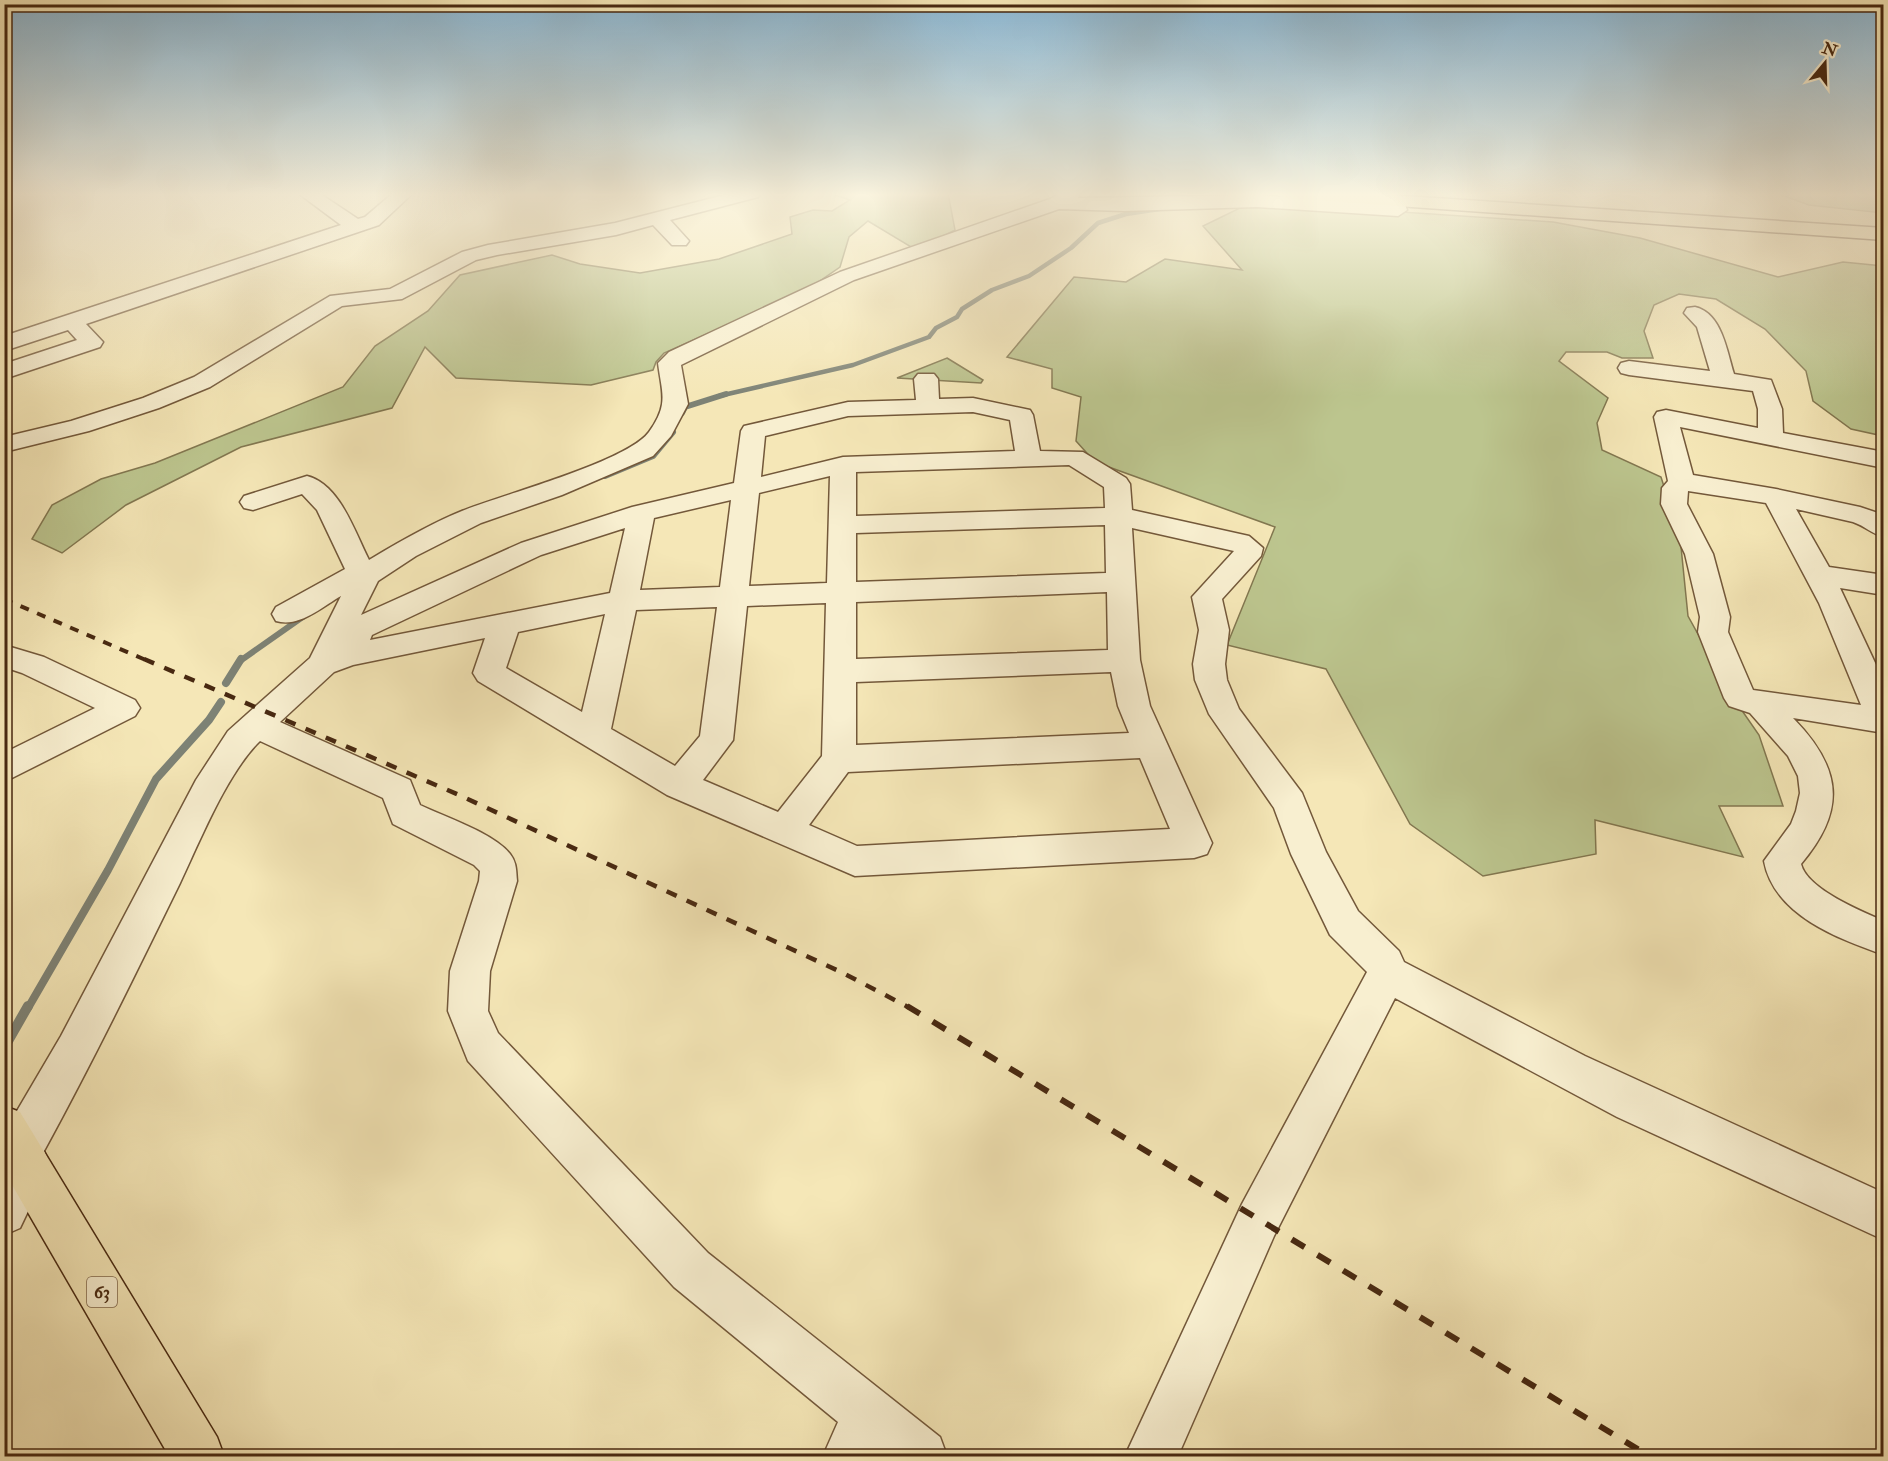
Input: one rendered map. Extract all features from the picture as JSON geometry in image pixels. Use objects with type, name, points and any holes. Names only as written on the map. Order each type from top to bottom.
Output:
[{"type":"main road","name":"63","points":[[17,1148],[198,1456]]},
{"type":"street","points":[[4,344],[250,261]]},
{"type":"street","points":[[4,445],[90,423],[151,403],[202,382],[337,300],[395,295],[459,261]]},
{"type":"street","points":[[287,614],[364,577],[398,554],[471,517],[553,489],[644,451],[658,436],[676,404],[668,369],[669,363],[677,357],[847,276],[893,261]]},
{"type":"street","points":[[1695,314],[1707,326],[1724,379]]},
{"type":"street","points":[[4,372],[92,342],[71,321]]},
{"type":"street","points":[[1629,368],[1763,385],[1770,409],[1771,437]]},
{"type":"street","points":[[926,379],[928,406]]},
{"type":"street","points":[[679,785],[716,740],[753,431],[848,409],[973,405],[1021,415],[1029,458]]},
{"type":"street","points":[[1682,484],[1666,417],[1884,460]]},
{"type":"street","points":[[4,1212],[17,1148],[76,1050],[208,790],[240,740],[335,660],[360,628],[531,549],[642,513],[843,465],[1074,458],[1117,484],[1124,660],[1134,705],[1194,843],[855,861],[679,785],[489,673],[505,624]]},
{"type":"street","points":[[784,831],[839,759],[843,465]]},
{"type":"street","points":[[253,502],[307,484],[329,507],[364,577],[335,660]]},
{"type":"street","points":[[1776,497],[1874,676],[1884,720],[1787,705],[1761,705],[1740,698],[1717,643],[1713,632],[1715,617],[1699,554],[1674,504],[1675,488],[1682,484],[1776,497],[1860,515],[1882,526]]},
{"type":"street","points":[[594,733],[642,513]]},
{"type":"street","points":[[843,525],[1118,516],[1239,542],[1249,548],[1241,563],[1207,597],[1214,630],[1209,664],[1211,680],[1225,714],[1290,803],[1309,854],[1344,922],[1385,964],[1387,973],[1258,1220],[1151,1456]]},
{"type":"street","points":[[1819,575],[1884,585]]},
{"type":"street","points":[[335,660],[622,601],[1121,582]]},
{"type":"street","points":[[4,656],[33,665],[124,708],[4,769]]},
{"type":"street","points":[[841,670],[1124,660]]},
{"type":"street","points":[[1761,705],[1815,768],[1818,788],[1817,801],[1805,832],[1782,861],[1784,873],[1792,887],[1813,902],[1857,927],[1884,938]]},
{"type":"street","points":[[258,726],[398,790],[405,814],[487,854],[498,866],[498,881],[470,971],[468,1011],[483,1047],[691,1270],[858,1435],[921,1456]]},
{"type":"street","points":[[839,759],[1152,745]]},
{"type":"street","points":[[1387,973],[1442,1004],[1743,1156],[1884,1217]]},
{"type":"green space","points":[[524,261],[571,261],[640,273],[707,261],[842,261],[840,267],[808,289],[664,353],[656,362],[653,370],[591,385],[456,378],[425,347],[392,408],[241,447],[126,505],[62,553],[32,539],[52,505],[101,479],[155,463],[343,387],[375,346],[428,311],[460,275]]},
{"type":"green space","points":[[1161,261],[1180,261],[1242,270],[1234,261],[1722,261],[1778,277],[1843,262],[1883,266],[1883,436],[1851,429],[1813,401],[1806,371],[1765,329],[1716,299],[1679,294],[1654,305],[1644,331],[1653,358],[1622,358],[1607,352],[1566,352],[1559,361],[1608,398],[1597,423],[1602,450],[1661,477],[1680,537],[1688,616],[1734,699],[1759,735],[1783,806],[1719,806],[1743,857],[1595,820],[1596,854],[1483,876],[1410,824],[1326,669],[1227,645],[1275,527],[1095,462],[1076,441],[1081,397],[1052,388],[1052,369],[1007,357],[1074,277],[1126,282]]},
{"type":"green space","points":[[947,358],[983,380],[981,383],[897,378]]},
{"type":"waterway","points":[[722,395],[853,365],[929,337],[936,328],[957,317],[962,309],[992,290],[1029,276],[1051,261]]},
{"type":"waterway","points":[[722,395],[726,394]]},
{"type":"waterway","points":[[682,413],[685,407],[722,395]]},
{"type":"waterway","points":[[605,476],[653,456],[673,432]]},
{"type":"waterway","points":[[240,661],[304,616]]},
{"type":"waterway","points":[[226,683],[241,659]]},
{"type":"waterway","points":[[28,1008],[108,870],[156,779],[209,720],[221,702]]},
{"type":"waterway","points":[[4,1048],[28,1006]]},
{"type":"railway","points":[[4,599],[148,661]]},
{"type":"railway","points":[[144,659],[459,795],[843,973],[910,1008]]},
{"type":"railway","points":[[907,1006],[1649,1456]]}]
